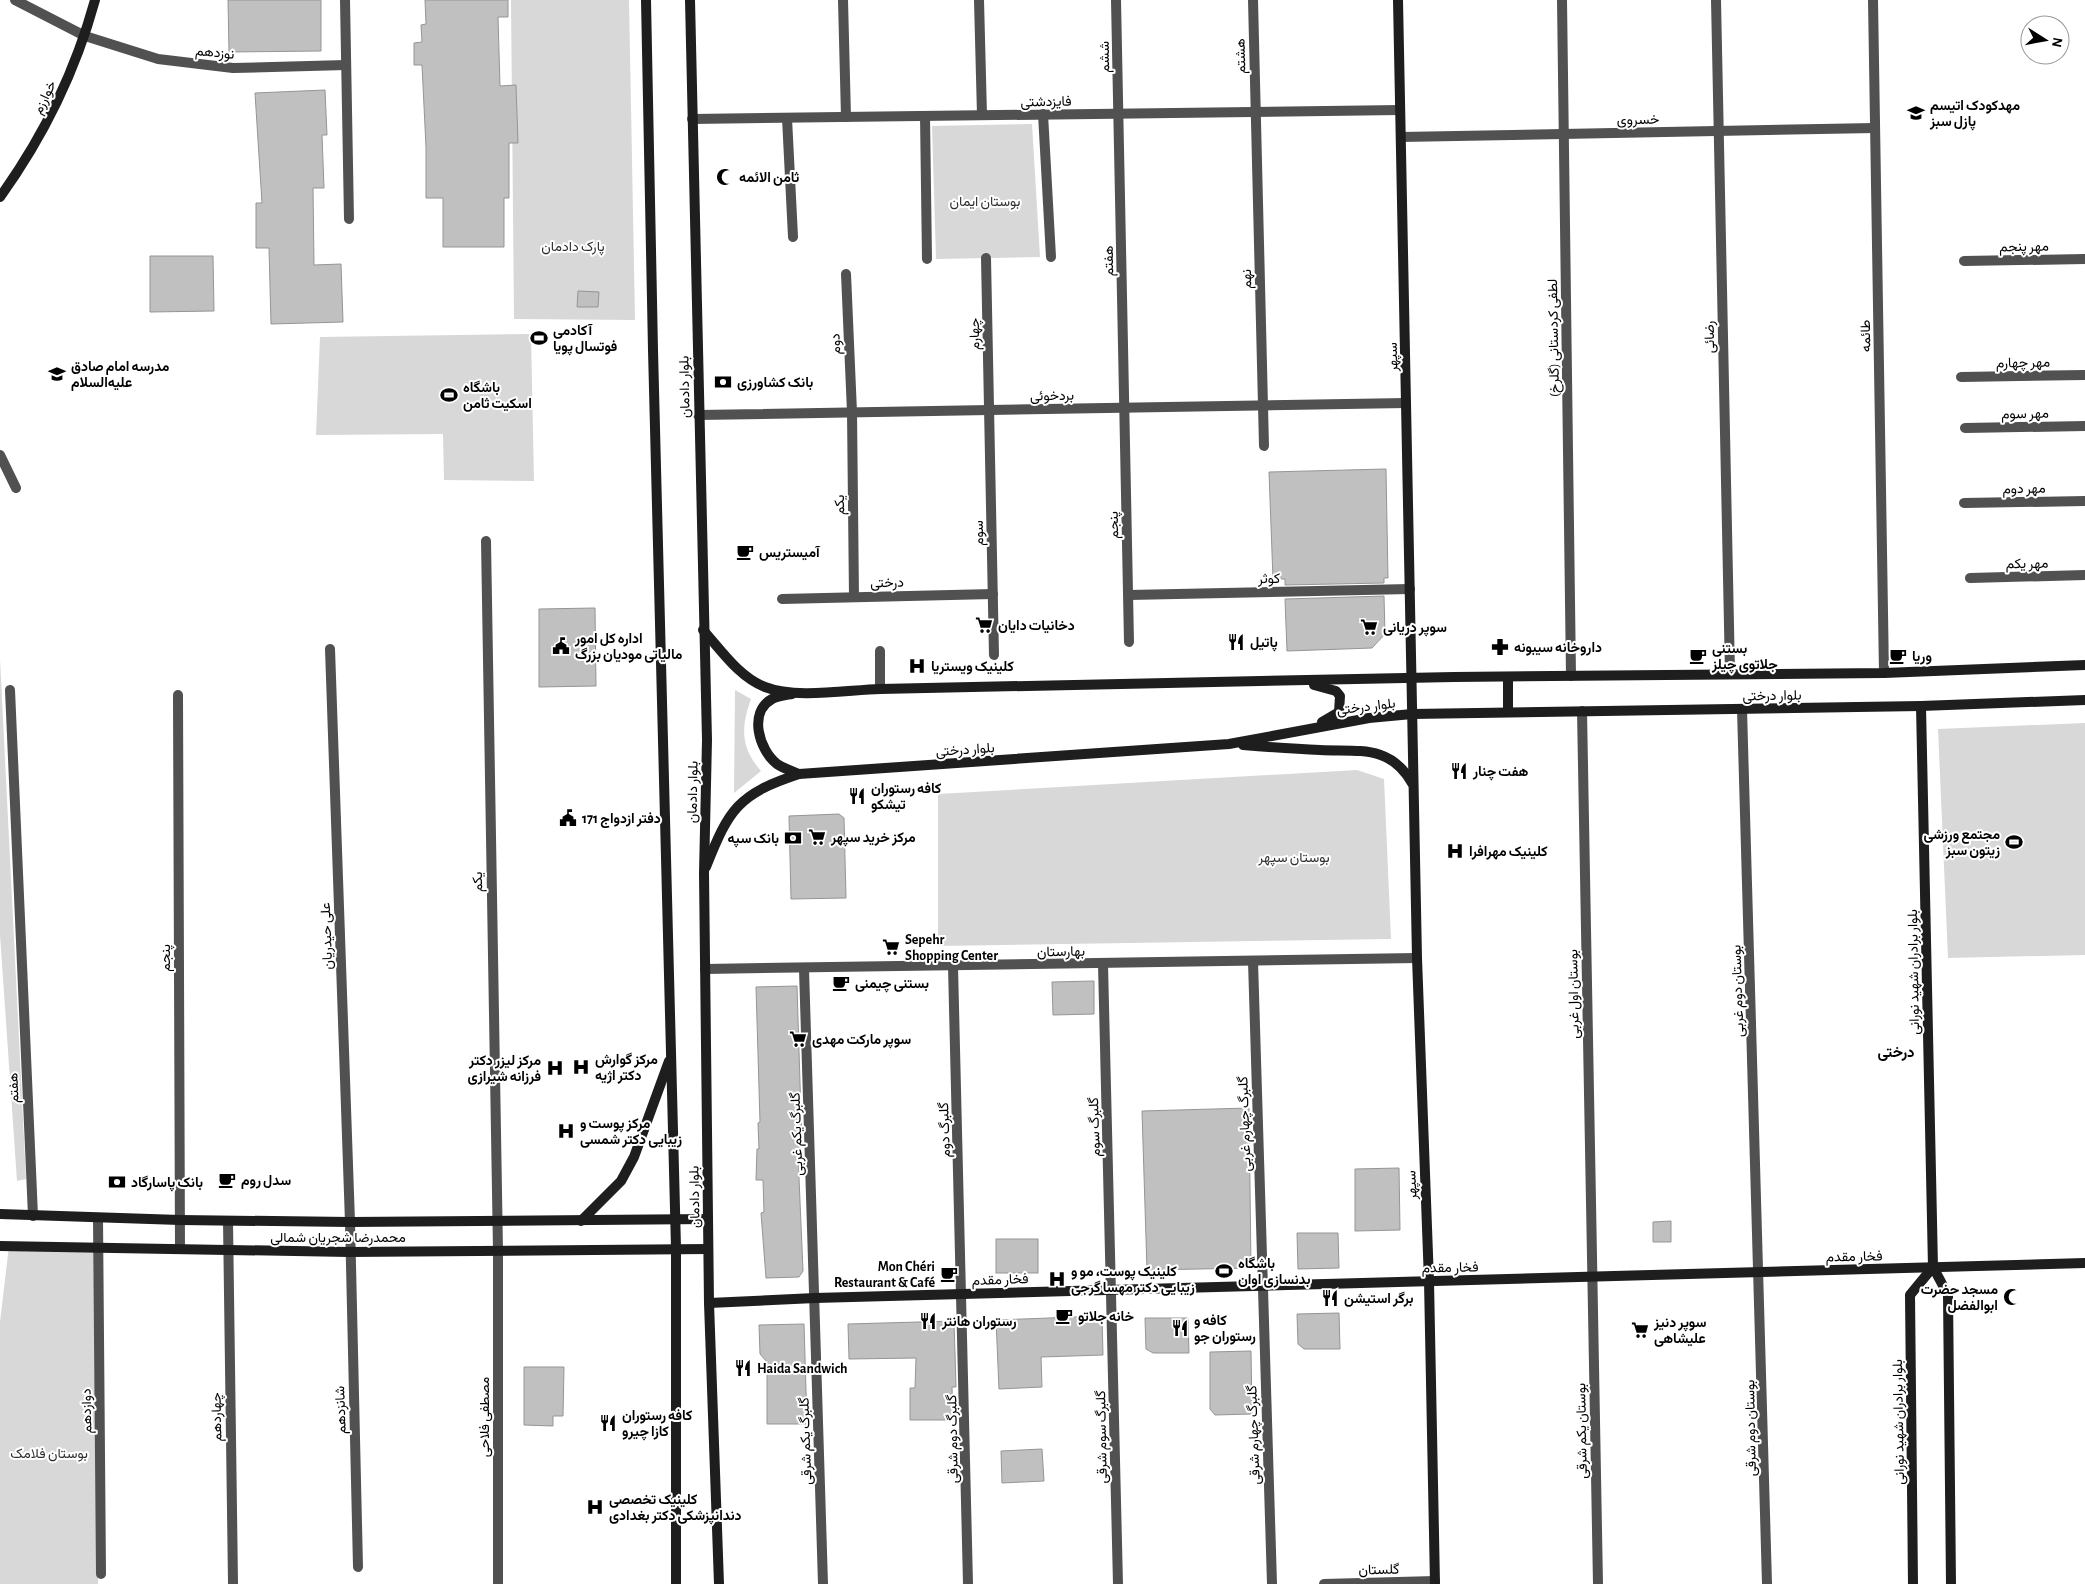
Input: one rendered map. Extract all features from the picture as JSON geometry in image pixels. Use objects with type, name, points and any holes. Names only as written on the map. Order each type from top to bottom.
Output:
[{"type":"main road","name":"خوارزم","points":[[0,197],[18,172],[57,106],[85,36],[95,0]]},
{"type":"main road","name":"بلوار دادمان","points":[[646,0],[676,1248],[676,1584]]},
{"type":"main road","name":"بلوار دادمان","points":[[690,0],[698,414],[707,740],[704,873],[708,1249],[718,1584]]},
{"type":"main road","name":"سپهر","points":[[1398,0],[1417,958],[1429,1281],[1435,1583]]},
{"type":"main road","name":"بلوار درختی","points":[[703,630],[735,667],[754,680],[765,687],[799,693],[880,689],[1297,682],[1412,678],[1884,672],[2085,665]]},
{"type":"main road","points":[[1508,678],[1508,711]]},
{"type":"main road","points":[[1297,682],[1325,687],[1336,691],[1340,696],[1339,712],[1310,728]]},
{"type":"main road","points":[[799,693],[772,699],[766,704],[760,716],[758,731],[769,756],[778,765],[799,774]]},
{"type":"main road","name":"بلوار درختی","points":[[704,873],[719,834],[732,811],[761,788],[799,774],[1229,744],[1369,718],[1412,714],[1921,706],[2085,700]]},
{"type":"main road","name":"بلوار برادران شهید نورانی","points":[[1921,706],[1933,1267],[1948,1296],[1951,1584]]},
{"type":"main road","points":[[1229,744],[1366,751],[1397,763],[1414,786]]},
{"type":"main road","points":[[581,1221],[621,1181],[634,1157],[671,1054]]},
{"type":"main road","name":"محمدرضا شجریان شمالی","points":[[0,1214],[180,1220],[350,1222],[708,1219]]},
{"type":"main road","name":"محمدرضا شجریان شمالی","points":[[0,1246],[349,1252],[708,1249]]},
{"type":"main road","name":"فخار مقدم","points":[[709,1303],[815,1298],[2085,1263]]},
{"type":"main road","name":"بلوار برادران شهید نورانی","points":[[1913,1584],[1910,1295],[1933,1267]]},
{"type":"street","points":[[15,0],[85,36]]},
{"type":"street","points":[[345,0],[349,219]]},
{"type":"street","points":[[843,0],[846,117]]},
{"type":"street","points":[[979,0],[982,115]]},
{"type":"street","name":"ششم","points":[[1116,0],[1118,114]]},
{"type":"street","name":"هشتم","points":[[1253,0],[1256,112]]},
{"type":"street","name":"لطفی کردستانی (گلرخ)","points":[[1562,0],[1571,676]]},
{"type":"street","name":"رضائی","points":[[1716,0],[1730,673]]},
{"type":"street","name":"طائمه","points":[[1873,0],[1884,672]]},
{"type":"street","name":"نوزدهم","points":[[85,36],[158,59],[233,68],[346,65]]},
{"type":"street","name":"فایزدشتی","points":[[692,119],[1400,110]]},
{"type":"street","name":"نهم","points":[[1256,112],[1264,446]]},
{"type":"street","points":[[1043,114],[1050,257]]},
{"type":"street","name":"هفتم","points":[[1118,114],[1125,408]]},
{"type":"street","points":[[925,116],[927,259]]},
{"type":"street","points":[[787,118],[793,237]]},
{"type":"street","name":"خسروی","points":[[1401,137],[1875,128]]},
{"type":"street","name":"چهارم","points":[[986,258],[989,410]]},
{"type":"street","name":"مهر پنجم","points":[[1964,261],[2085,259]]},
{"type":"street","name":"دوم","points":[[846,274],[852,412]]},
{"type":"street","name":"مهر چهارم","points":[[1961,377],[2085,375]]},
{"type":"street","name":"بردخوئی","points":[[698,414],[1406,403]]},
{"type":"street","name":"پنجم","points":[[1125,408],[1130,642]]},
{"type":"street","name":"سوم","points":[[989,410],[994,655]]},
{"type":"street","name":"یکم","points":[[852,412],[854,597]]},
{"type":"street","name":"مهر سوم","points":[[1965,428],[2085,426]]},
{"type":"street","points":[[0,455],[16,488]]},
{"type":"street","name":"مهر دوم","points":[[1964,503],[2085,501]]},
{"type":"street","name":"یکم","points":[[486,542],[498,1251]]},
{"type":"street","name":"مهر یکم","points":[[1970,578],[2085,575]]},
{"type":"street","name":"کوثر","points":[[1128,595],[1410,589]]},
{"type":"street","name":"درختی","points":[[782,599],[993,594]]},
{"type":"street","name":"علی حیدریان","points":[[330,649],[350,1222],[349,1252]]},
{"type":"street","points":[[880,651],[880,689]]},
{"type":"street","name":"هفتم","points":[[10,690],[33,1216]]},
{"type":"street","name":"پنجم","points":[[178,695],[180,1249]]},
{"type":"street","name":"بوستان دوم غربی","points":[[1742,709],[1760,1272]]},
{"type":"street","name":"بوستان اول غربی","points":[[1582,711],[1592,1277]]},
{"type":"street","name":"بهارستان","points":[[705,969],[804,969],[1417,958]]},
{"type":"street","name":"گلبرگ چهارم غربی","points":[[1253,961],[1262,1286]]},
{"type":"street","name":"گلبرگ سوم","points":[[1103,964],[1112,1290]]},
{"type":"street","name":"گلبرگ دوم","points":[[953,966],[963,1294]]},
{"type":"street","name":"گلبرگ یکم غربی","points":[[804,969],[815,1298]]},
{"type":"street","name":"دوازدهم","points":[[98,1218],[101,1574]]},
{"type":"street","name":"چهاردهم","points":[[228,1221],[233,1583]]},
{"type":"street","name":"مصطفی فلاحی","points":[[498,1251],[498,1584]]},
{"type":"street","name":"شانزدهم","points":[[349,1252],[358,1567]]},
{"type":"street","name":"بوستان دوم شرقی","points":[[1760,1272],[1768,1584]]},
{"type":"street","name":"بوستان یکم شرقی","points":[[1592,1277],[1598,1584]]},
{"type":"street","name":"گلبرگ چهارم شرقی","points":[[1262,1286],[1272,1584]]},
{"type":"street","name":"گلبرگ سوم شرقی","points":[[1112,1290],[1118,1584]]},
{"type":"street","name":"گلبرگ دوم شرقی","points":[[963,1294],[968,1584]]},
{"type":"street","name":"گلبرگ یکم شرقی","points":[[815,1298],[823,1584]]},
{"type":"street","name":"گلستان","points":[[1324,1584],[1435,1583]]},
{"type":"green space","name":"پارک دادمان","points":[[511,0],[629,0],[635,320],[514,319]]},
{"type":"green space","name":"بوستان ایمان","points":[[1032,124],[1040,257],[936,259],[932,126]]},
{"type":"green space","points":[[531,334],[534,481],[444,480],[443,434],[316,435],[320,337]]},
{"type":"green space","points":[[0,659],[26,1179],[17,1181],[0,935]]},
{"type":"green space","points":[[735,690],[751,699],[745,719],[744,736],[749,754],[761,771],[734,793]]},
{"type":"green space","name":"مجتمع ورزشی زیتون سبز","points":[[2085,723],[2085,955],[1948,958],[1938,729]]},
{"type":"green space","name":"بوستان سپهر","points":[[1357,770],[1384,779],[1391,939],[938,946],[938,794]]},
{"type":"green space","name":"بوستان فلامک","points":[[9,1246],[98,1248],[98,1584],[0,1584],[0,1322]]},
{"type":"building","points":[[228,0],[321,0],[321,51],[229,52]]},
{"type":"building","points":[[425,0],[508,0],[508,17],[498,17],[500,86],[516,85],[518,143],[509,143],[509,198],[504,198],[504,247],[443,247],[443,198],[426,198],[426,147],[422,65],[414,65],[414,43],[422,42],[421,25],[426,24]]},
{"type":"building","points":[[325,90],[327,135],[322,135],[324,188],[313,188],[314,265],[341,264],[343,322],[271,324],[269,248],[256,248],[256,203],[262,203],[255,93]]},
{"type":"building","points":[[150,256],[213,256],[214,311],[150,312]]},
{"type":"building","points":[[578,291],[599,292],[598,307],[577,307]]},
{"type":"building","points":[[1386,469],[1388,578],[1384,578],[1384,583],[1285,585],[1285,579],[1273,579],[1269,472]]},
{"type":"building","points":[[1384,596],[1385,634],[1372,648],[1287,651],[1285,599]]},
{"type":"building","name":"اداره کل امور مالیاتی مودیان بزرگ","points":[[595,608],[596,686],[539,687],[539,609]]},
{"type":"building","points":[[839,814],[844,818],[846,898],[791,899],[789,816]]},
{"type":"building","points":[[1094,981],[1094,1014],[1053,1015],[1052,982]]},
{"type":"building","points":[[797,986],[802,1147],[799,1147],[799,1178],[803,1271],[799,1277],[766,1278],[761,1213],[764,1212],[763,1180],[756,1180],[757,1149],[759,1149],[758,1123],[760,1122],[756,987]]},
{"type":"building","points":[[1249,1108],[1251,1268],[1147,1270],[1142,1111]]},
{"type":"building","points":[[1399,1168],[1400,1230],[1355,1231],[1355,1169]]},
{"type":"building","points":[[1671,1221],[1671,1242],[1653,1242],[1653,1222]]},
{"type":"building","points":[[1297,1233],[1338,1233],[1339,1268],[1298,1269]]},
{"type":"building","points":[[996,1239],[1038,1239],[1038,1273],[996,1273]]},
{"type":"building","points":[[1339,1313],[1340,1349],[1304,1349],[1298,1344],[1297,1314]]},
{"type":"building","points":[[1102,1316],[1103,1355],[1041,1357],[1042,1387],[999,1389],[996,1320]]},
{"type":"building","points":[[1145,1318],[1188,1318],[1189,1353],[1153,1353],[1146,1349]]},
{"type":"building","points":[[954,1321],[956,1387],[952,1387],[953,1420],[910,1420],[910,1388],[915,1388],[916,1358],[849,1359],[848,1324]]},
{"type":"building","points":[[804,1324],[807,1424],[767,1424],[767,1362],[760,1354],[759,1325]]},
{"type":"building","points":[[1251,1351],[1252,1414],[1215,1415],[1210,1409],[1210,1352]]},
{"type":"building","points":[[524,1367],[564,1367],[563,1416],[553,1416],[553,1426],[524,1425]]},
{"type":"building","points":[[1042,1449],[1044,1481],[1002,1483],[1001,1451]]},
{"type":"place","name":"مهدکودک اتیسم پازل سبز","points":[[1916,113]]},
{"type":"place","name":"ثامن الائمه","points":[[725,177]]},
{"type":"place","name":"آکادمی فوتسال پویا","points":[[539,338]]},
{"type":"place","name":"مدرسه امام صادق علیه‌السلام","points":[[57,374]]},
{"type":"place","name":"بانک کشاورزی","points":[[723,382]]},
{"type":"place","name":"باشگاه اسکیت ثامن","points":[[449,395]]},
{"type":"place","name":"آمیستریس","points":[[745,552]]},
{"type":"place","name":"دخانیات دایان","points":[[984,625]]},
{"type":"place","name":"سوپر دریانی","points":[[1369,627]]},
{"type":"place","name":"پاتیل","points":[[1236,642]]},
{"type":"place","name":"اداره کل امور مالیاتی مودیان بزرگ","points":[[561,646]]},
{"type":"place","name":"داروخانه سیبونه","points":[[1500,647]]},
{"type":"place","name":"بستنی جلاتوی چیلز","points":[[1698,656]]},
{"type":"place","name":"وریا","points":[[1898,656]]},
{"type":"place","name":"کلینیک ویستریا","points":[[917,666]]},
{"type":"place","name":"هفت چنار","points":[[1459,771]]},
{"type":"place","name":"کافه رستوران تیشکو","points":[[857,796]]},
{"type":"place","name":"دفتر ازدواج 171","points":[[568,818]]},
{"type":"place","name":"مرکز خرید سپهر","points":[[817,837]]},
{"type":"place","name":"بانک سپه","points":[[793,838]]},
{"type":"place","name":"مجتمع ورزشی زیتون سبز","points":[[2014,842]]},
{"type":"place","name":"کلینیک مهرافرا","points":[[1455,851]]},
{"type":"place","name":"Sepehr Shopping Center","points":[[891,947]]},
{"type":"place","name":"بستنی چیمنی","points":[[841,983]]},
{"type":"place","name":"سوپر مارکت مهدی","points":[[798,1039]]},
{"type":"place","name":"مرکز گوارش دکتر اژیه","points":[[581,1067]]},
{"type":"place","name":"مرکز لیزر دکتر فرزانه شیرازی","points":[[555,1068]]},
{"type":"place","name":"مرکز پوست و زیبایی دکتر شمسی","points":[[566,1131]]},
{"type":"place","name":"سدل روم","points":[[227,1180]]},
{"type":"place","name":"بانک پاسارگاد","points":[[117,1182]]},
{"type":"place","name":"باشگاه بدنسازی اوان","points":[[1224,1271]]},
{"type":"place","name":"Mon Chéri Restaurant & Café","points":[[949,1274]]},
{"type":"place","name":"کلینیک پوست، مو و زیبایی دکتر مهسا گرجی","points":[[1057,1279]]},
{"type":"place","name":"مسجد حضرت ابوالفضل","points":[[2012,1297]]},
{"type":"place","name":"برگر استیشن","points":[[1330,1298]]},
{"type":"place","name":"خانه جلاتو","points":[[1064,1316]]},
{"type":"place","name":"رستوران هانتر","points":[[928,1321]]},
{"type":"place","name":"کافه و رستوران جو","points":[[1180,1328]]},
{"type":"place","name":"سوپر دنيز عليشاهى","points":[[1640,1330]]},
{"type":"place","name":"Haida Sandwich","points":[[743,1368]]},
{"type":"place","name":"کافه رستوران کازا چیرو","points":[[608,1423]]},
{"type":"place","name":"کلینیک تخصصی دندانپزشکی دکتر بغدادی","points":[[595,1507]]},
{"type":"district","name":"درختی","points":[[1896,1052]]}]
